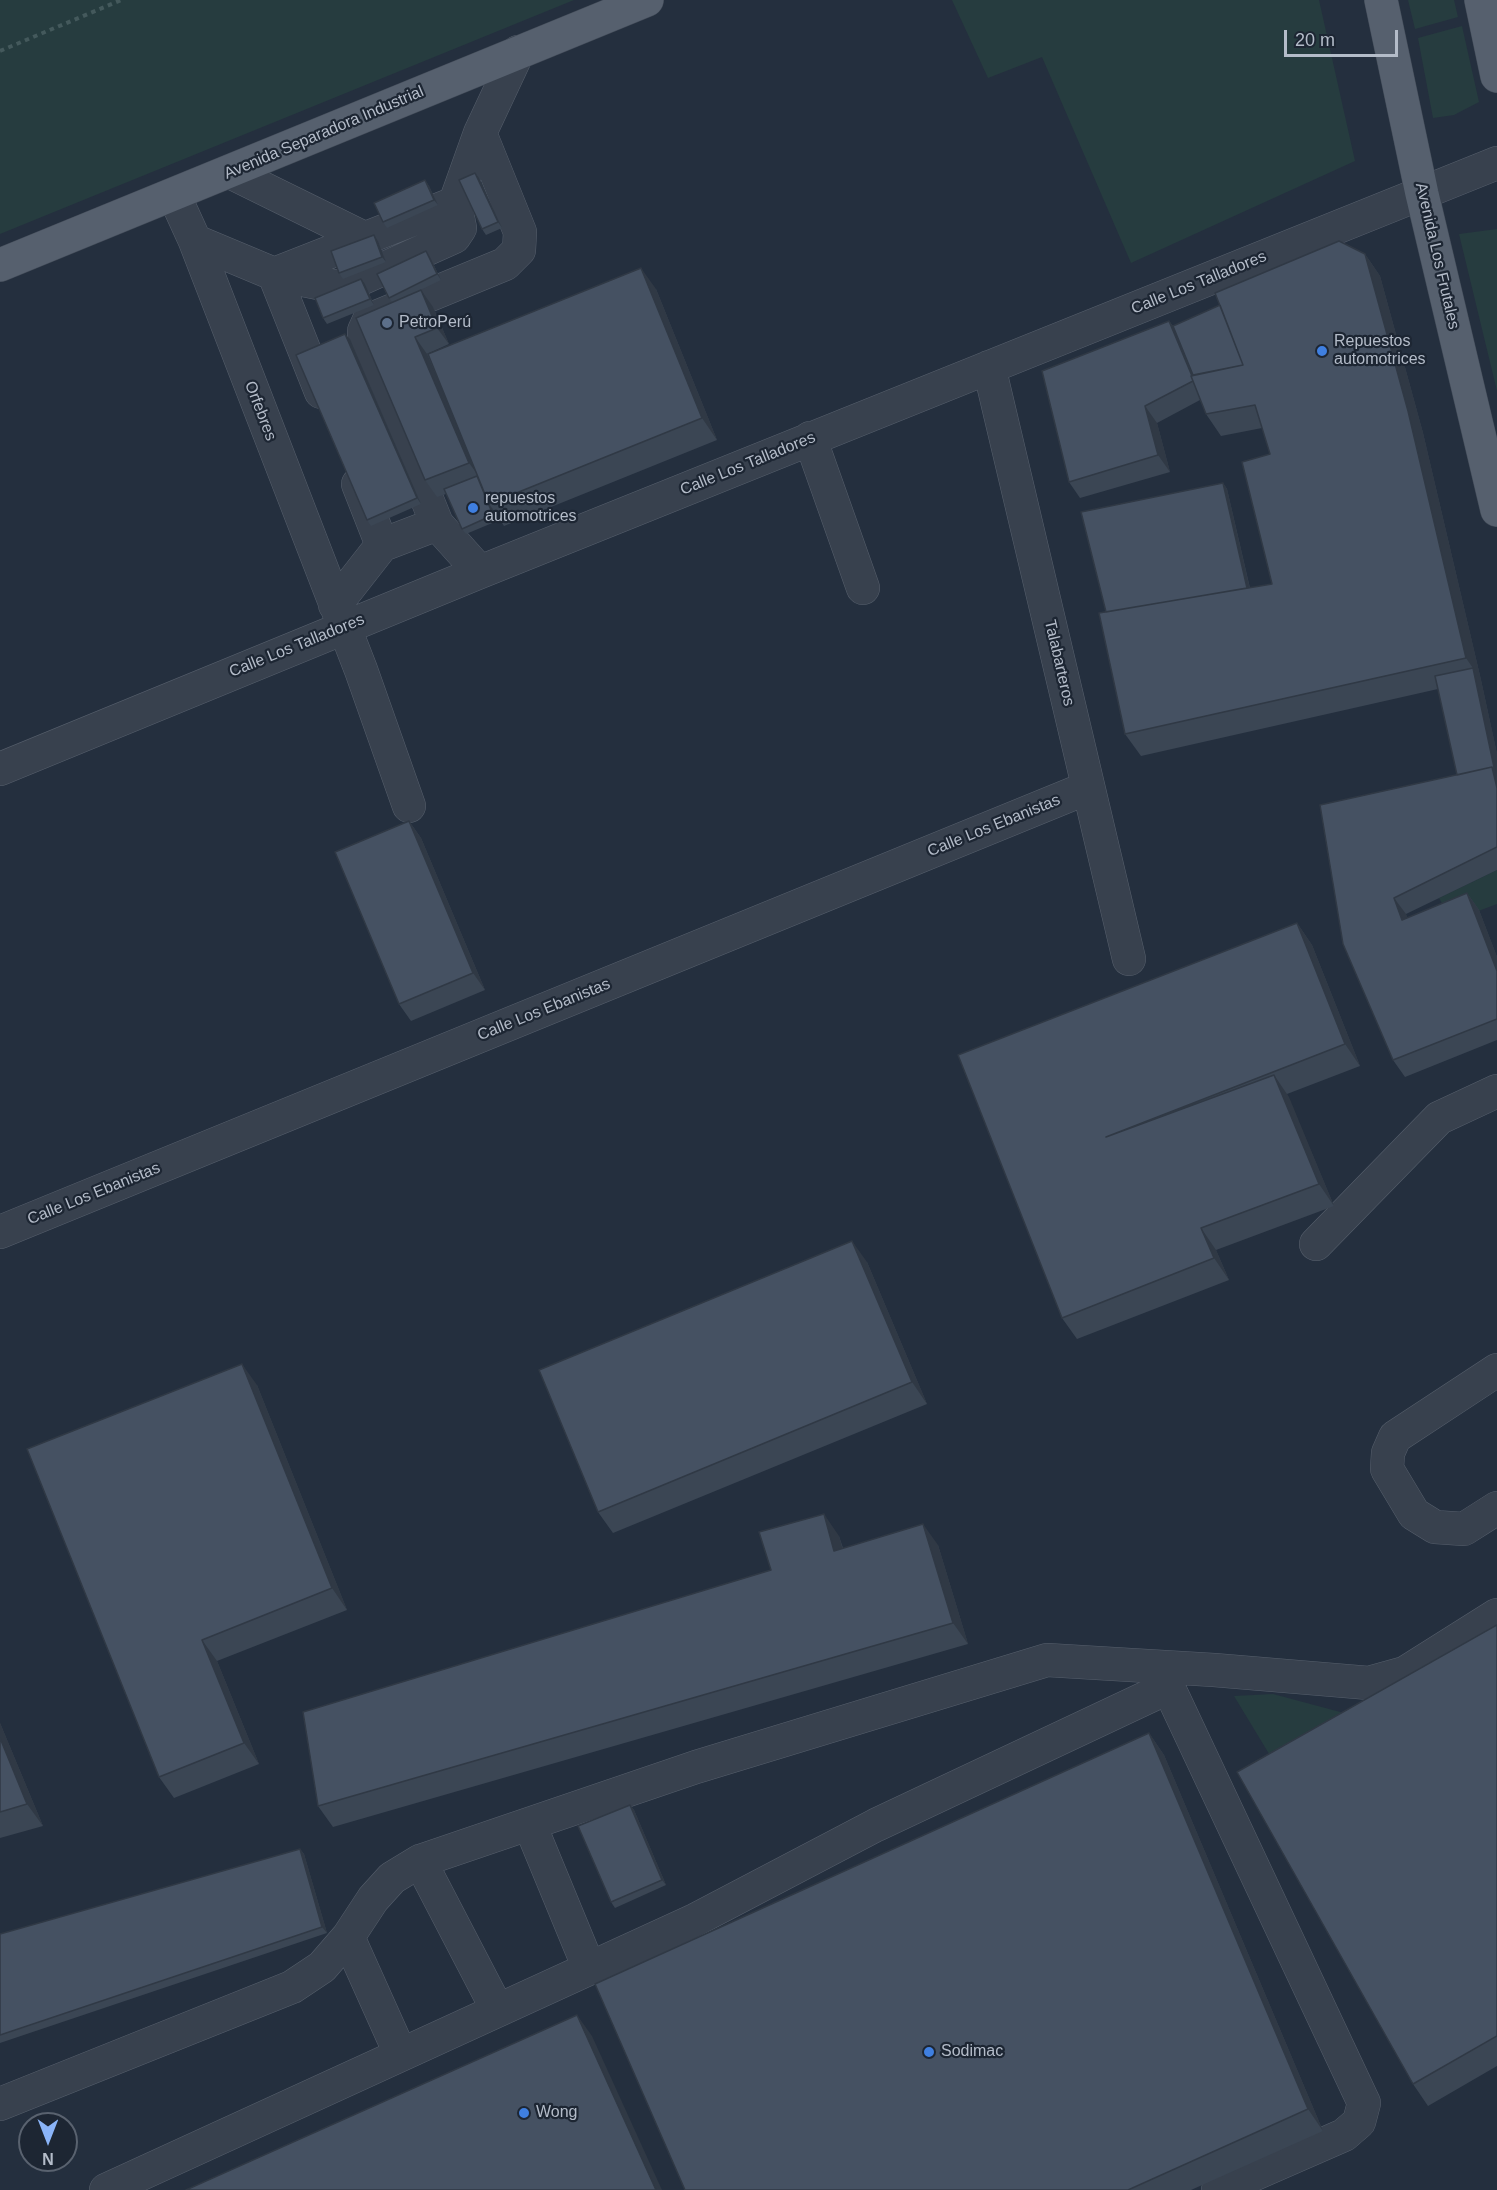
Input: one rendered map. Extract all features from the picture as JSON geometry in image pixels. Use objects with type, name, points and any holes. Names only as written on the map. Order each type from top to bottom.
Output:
[{"type":"main road","name":"Avenida Separadora Industrial","points":[[0,265],[647,0]]},
{"type":"main road","name":"Avenida Los Frutales","points":[[1381,0],[1422,194],[1497,510]]},
{"type":"main road","points":[[1481,0],[1497,76]]},
{"type":"street","points":[[195,241],[274,274],[323,285],[345,286],[454,237],[460,228],[454,203],[480,133],[518,52]]},
{"type":"street","points":[[480,133],[520,232],[519,250],[506,264],[369,320],[364,331],[364,343],[437,524],[480,572]]},
{"type":"street","name":"Calle Los Talladores","points":[[0,769],[340,616],[480,572],[1497,163]]},
{"type":"street","points":[[230,172],[364,238]]},
{"type":"street","name":"Orfebres","points":[[174,195],[195,241],[340,616],[409,806]]},
{"type":"street","points":[[274,274],[454,203]]},
{"type":"street","points":[[274,274],[330,415]]},
{"type":"street","name":"Talabarteros","points":[[989,367],[1129,959]]},
{"type":"street","points":[[810,438],[863,588]]},
{"type":"street","points":[[348,458],[382,545]]},
{"type":"street","points":[[340,616],[382,545],[437,524]]},
{"type":"street","name":"Calle Los Ebanistas","points":[[0,1232],[1087,788]]},
{"type":"street","points":[[1316,1244],[1439,1118],[1497,1091]]},
{"type":"street","points":[[1497,1370],[1395,1437],[1388,1453],[1387,1469],[1414,1514],[1435,1527],[1464,1529],[1497,1508]]},
{"type":"street","points":[[0,2104],[292,1987],[322,1967],[348,1937],[373,1899],[392,1878],[420,1862],[696,1767],[1047,1660],[1164,1677],[1369,1683],[1405,1673],[1497,1615]]},
{"type":"street","points":[[106,2190],[400,2053],[693,1921],[1164,1677]]},
{"type":"street","points":[[1164,1677],[1364,2103],[1359,2122],[1344,2135],[1218,2190]]},
{"type":"street","points":[[530,1826],[589,1968]]},
{"type":"street","points":[[420,1862],[497,2009]]},
{"type":"street","points":[[348,1937],[400,2053]]},
{"type":"path","points":[[0,51],[121,0]]},
{"type":"green space","points":[[0,0],[574,0],[0,234]]},
{"type":"green space","points":[[952,0],[1319,0],[1355,161],[1131,263],[1042,57],[988,78]]},
{"type":"green space","points":[[1408,0],[1454,0],[1458,17],[1415,29]]},
{"type":"green space","points":[[1462,26],[1479,102],[1454,115],[1433,118],[1418,38]]},
{"type":"green space","points":[[1497,229],[1497,391],[1459,234]]},
{"type":"green space","points":[[1497,870],[1497,904],[1452,921],[1439,898]]},
{"type":"green space","points":[[1273,1694],[1344,1713],[1277,1767],[1234,1696]]},
{"type":"building","points":[[475,173],[498,222],[482,229],[459,180]]},
{"type":"building","points":[[425,180],[434,200],[383,222],[374,203]]},
{"type":"building","points":[[374,235],[382,257],[339,273],[331,251]]},
{"type":"building","points":[[1339,241],[1365,254],[1408,411],[1466,658],[1125,734],[1099,613],[1272,584],[1242,462],[1270,454],[1255,405],[1206,414],[1191,376],[1243,365],[1215,293]]},
{"type":"building","points":[[426,251],[437,274],[389,298],[377,274]]},
{"type":"building","points":[[641,268],[702,418],[489,504],[428,354]]},
{"type":"building","points":[[361,279],[370,299],[323,318],[315,298]]},
{"type":"building","points":[[421,290],[437,328],[415,337],[469,463],[425,480],[356,318]]},
{"type":"building","points":[[1220,305],[1243,365],[1193,375],[1173,326]]},
{"type":"building","points":[[1169,321],[1193,381],[1145,406],[1158,455],[1069,482],[1042,371]]},
{"type":"building","points":[[345,334],[417,498],[367,520],[296,355]]},
{"type":"building","name":"repuestos automotrices","points":[[477,476],[493,515],[462,529],[444,489]]},
{"type":"building","points":[[1223,483],[1247,588],[1106,612],[1081,512]]},
{"type":"building","points":[[1473,668],[1495,772],[1492,767],[1457,775],[1435,676]]},
{"type":"building","points":[[1492,767],[1497,788],[1497,847],[1394,898],[1402,920],[1467,893],[1497,971],[1497,1019],[1393,1060],[1343,944],[1320,805]]},
{"type":"building","points":[[409,821],[473,973],[399,1004],[335,852]]},
{"type":"building","points":[[1297,923],[1345,1044],[1106,1137],[1274,1075],[1319,1184],[1201,1228],[1214,1258],[1062,1318],[958,1055]]},
{"type":"building","points":[[852,1241],[912,1382],[598,1512],[539,1370]]},
{"type":"building","points":[[242,1364],[332,1588],[202,1640],[244,1743],[159,1777],[27,1449]]},
{"type":"building","points":[[824,1514],[834,1551],[923,1524],[953,1623],[318,1806],[303,1712],[771,1570],[759,1532]]},
{"type":"building","points":[[1497,1625],[1497,2036],[1413,2084],[1237,1772]]},
{"type":"building","points":[[1149,1733],[1308,2109],[1128,2190],[685,2190],[595,1984]]},
{"type":"building","points":[[0,1738],[27,1804],[0,1812]]},
{"type":"building","points":[[630,1805],[662,1880],[611,1902],[578,1826]]},
{"type":"building","points":[[300,1849],[322,1927],[0,2035],[0,1934]]},
{"type":"building","name":"Wong","points":[[577,2015],[656,2190],[186,2190]]},
{"type":"place","name":"PetroPerú","points":[[387,323]]},
{"type":"place","name":"Repuestos automotrices","points":[[1322,351]]},
{"type":"place","name":"repuestos automotrices","points":[[473,508]]},
{"type":"place","name":"Sodimac","points":[[929,2052]]},
{"type":"place","name":"Wong","points":[[524,2113]]}]
